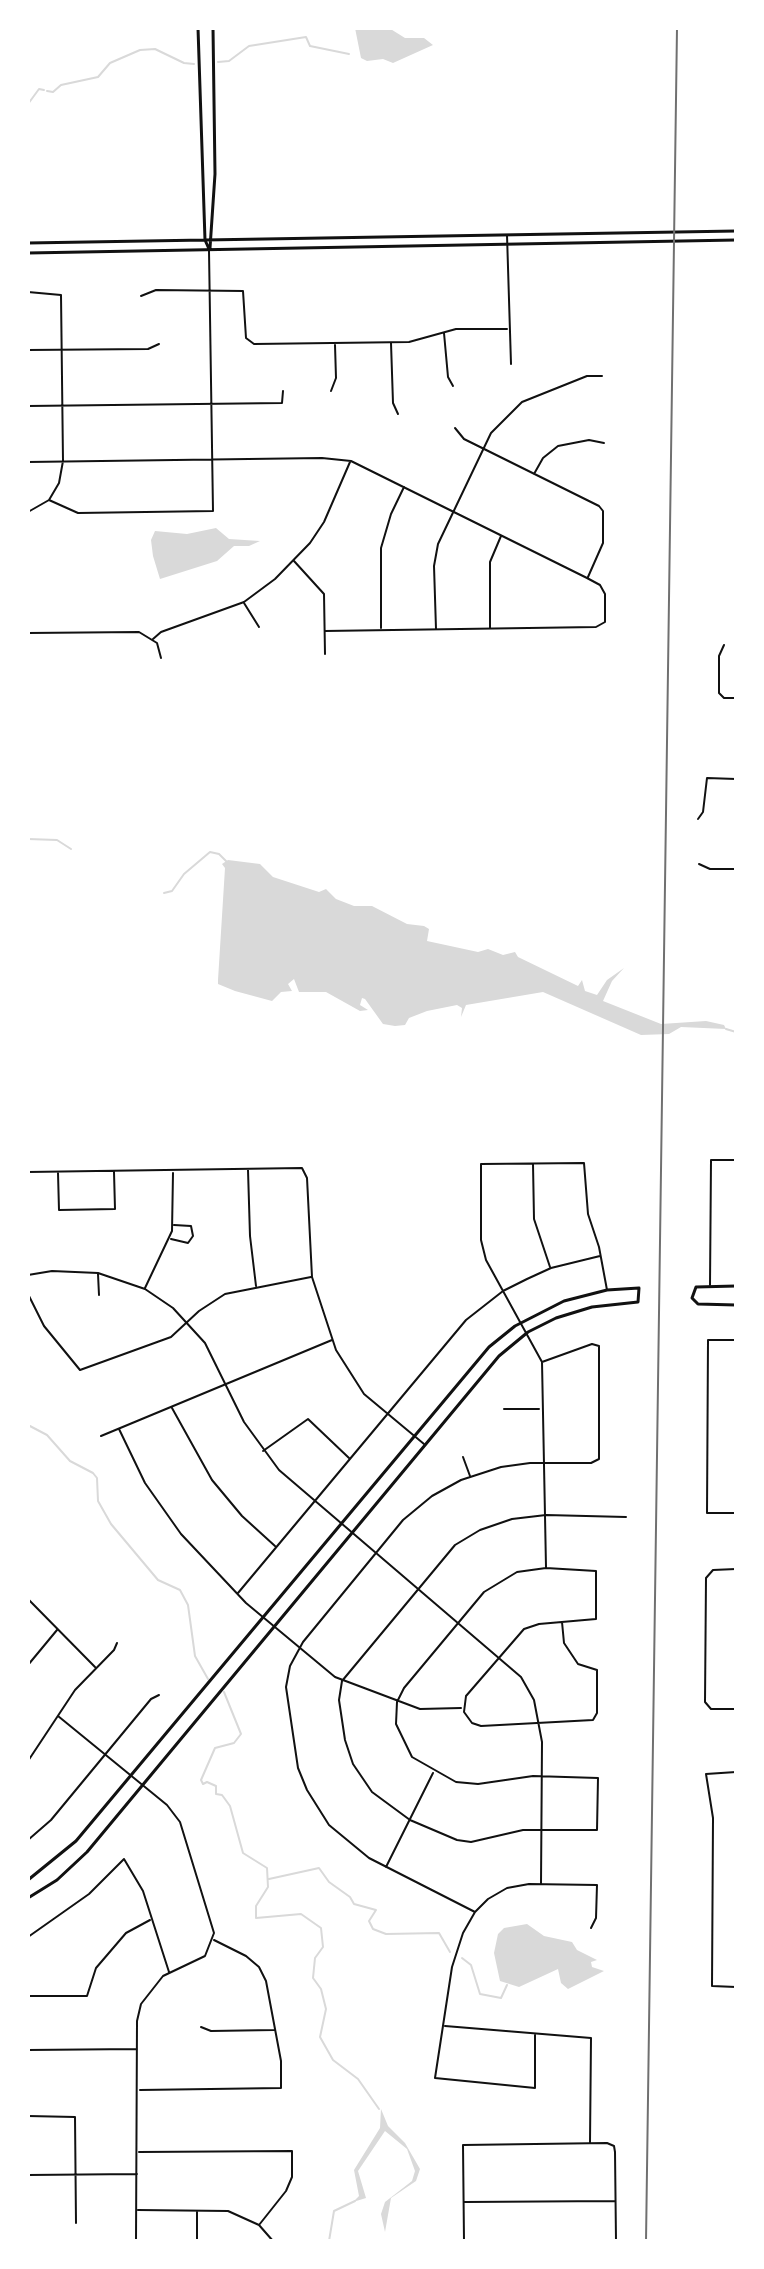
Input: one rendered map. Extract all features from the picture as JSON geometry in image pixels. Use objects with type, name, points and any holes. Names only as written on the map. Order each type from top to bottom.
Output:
[{"type":"main road","points":[[198,28],[205,240],[209,249]]},
{"type":"main road","points":[[209,249],[212,240],[213,28]]},
{"type":"main road","points":[[28,243],[736,231]]},
{"type":"main road","points":[[614,233],[614,241]]},
{"type":"main road","points":[[356,238],[356,246]]},
{"type":"main road","points":[[272,239],[272,248]]},
{"type":"main road","points":[[28,253],[736,240]]},
{"type":"main road","points":[[736,1286],[694,1288],[693,1302],[736,1305]]},
{"type":"main road","points":[[28,1880],[68,1850],[477,1360],[522,1322],[571,1298],[607,1290],[639,1288],[638,1302],[574,1311],[528,1332],[492,1364],[77,1862],[28,1898]]},
{"type":"street","points":[[507,235],[507,329],[511,364]]},
{"type":"street","points":[[49,500],[78,513],[213,511],[209,249]]},
{"type":"street","points":[[141,296],[156,290],[243,291],[248,343],[391,342],[420,340],[444,332],[507,329]]},
{"type":"street","points":[[28,292],[57,292],[61,295],[63,461],[59,483],[49,500],[28,512]]},
{"type":"street","points":[[444,332],[448,377],[453,386]]},
{"type":"street","points":[[391,342],[393,403],[398,414]]},
{"type":"street","points":[[331,391],[336,378],[335,343]]},
{"type":"street","points":[[28,350],[148,349],[159,344]]},
{"type":"street","points":[[436,630],[434,566],[438,544],[452,509],[501,420],[522,402],[587,376],[602,376]]},
{"type":"street","points":[[28,406],[282,403],[283,391]]},
{"type":"street","points":[[455,428],[464,439],[599,506],[603,511],[602,549],[587,578]]},
{"type":"street","points":[[534,474],[549,452],[558,446],[589,440],[604,443]]},
{"type":"street","points":[[153,639],[161,632],[244,602],[294,561],[324,522],[351,461]]},
{"type":"street","points":[[28,462],[351,461],[452,509],[603,589],[602,625],[490,630],[325,631]]},
{"type":"street","points":[[381,630],[381,548],[391,514],[404,486]]},
{"type":"street","points":[[490,630],[490,562],[501,535]]},
{"type":"street","points":[[294,561],[324,594],[325,654]]},
{"type":"street","points":[[244,602],[259,627]]},
{"type":"street","points":[[28,633],[139,632],[153,639],[161,649],[161,658]]},
{"type":"street","points":[[724,645],[719,656],[719,693],[724,698],[736,698]]},
{"type":"street","points":[[698,819],[703,812],[707,778],[736,779]]},
{"type":"street","points":[[699,864],[710,869],[736,869]]},
{"type":"street","points":[[710,1286],[711,1160],[736,1160]]},
{"type":"street","points":[[546,1568],[542,1362],[528,1332],[489,1269],[481,1240],[481,1164],[584,1163],[588,1214],[601,1255],[607,1290]]},
{"type":"street","points":[[533,1164],[534,1219],[551,1268]]},
{"type":"street","points":[[248,1169],[250,1236],[256,1286]]},
{"type":"street","points":[[145,1289],[174,1225],[173,1170]]},
{"type":"street","points":[[28,1172],[305,1170],[312,1277],[332,1340],[352,1379],[424,1444]]},
{"type":"street","points":[[58,1172],[59,1210],[115,1209],[114,1171]]},
{"type":"street","points":[[170,1239],[188,1243],[193,1236],[191,1226],[174,1225]]},
{"type":"street","points":[[238,1593],[456,1331],[503,1291],[551,1268],[601,1255]]},
{"type":"street","points":[[28,1275],[61,1270],[98,1273],[145,1289],[188,1322],[212,1353],[263,1451],[314,1502],[500,1656],[526,1684],[540,1723],[541,1883]]},
{"type":"street","points":[[98,1273],[99,1295]]},
{"type":"street","points":[[28,1294],[44,1326],[80,1370],[171,1337],[218,1298],[256,1286],[312,1277]]},
{"type":"street","points":[[101,1436],[332,1340]]},
{"type":"street","points":[[736,1340],[708,1340],[707,1513],[736,1513]]},
{"type":"street","points":[[475,1912],[386,1867],[338,1834],[322,1815],[301,1779],[285,1698],[287,1677],[299,1648],[416,1509],[448,1487],[501,1467],[597,1461],[599,1346],[592,1344],[542,1362]]},
{"type":"street","points":[[172,1407],[212,1480],[242,1516],[276,1547]]},
{"type":"street","points":[[504,1409],[541,1409]]},
{"type":"street","points":[[263,1451],[308,1419],[350,1459]]},
{"type":"street","points":[[119,1429],[145,1483],[172,1523],[238,1593],[299,1648],[342,1681],[397,1702],[426,1710],[463,1708]]},
{"type":"street","points":[[463,1457],[471,1477]]},
{"type":"street","points":[[562,1622],[564,1643],[578,1664],[597,1670],[597,1716],[590,1720],[476,1725],[468,1720],[463,1708],[466,1696],[524,1629],[539,1624],[562,1622],[595,1621],[596,1571],[546,1568],[517,1572],[493,1584],[458,1621],[397,1702],[396,1724],[403,1745],[418,1762],[434,1772],[470,1785],[542,1776],[598,1778],[597,1830],[541,1830],[464,1842],[410,1820],[379,1800],[353,1764],[340,1707],[342,1681],[417,1587],[455,1545],[480,1530],[512,1519],[546,1515],[626,1517]]},
{"type":"street","points":[[736,1569],[713,1570],[706,1578],[705,1702],[711,1709],[736,1709]]},
{"type":"street","points":[[28,1599],[95,1667]]},
{"type":"street","points":[[28,1665],[57,1629]]},
{"type":"street","points":[[28,1761],[58,1716],[117,1643]]},
{"type":"street","points":[[28,1840],[51,1820],[151,1699],[159,1695]]},
{"type":"street","points":[[58,1716],[167,1805],[187,1838],[214,1940],[205,1956],[170,1972],[151,1988],[141,2004],[136,2241]]},
{"type":"street","points":[[386,1867],[434,1772]]},
{"type":"street","points":[[736,1772],[706,1774],[713,1818],[712,1986],[736,1987]]},
{"type":"street","points":[[28,1937],[89,1894],[124,1859],[143,1891],[170,1972]]},
{"type":"street","points":[[535,2035],[535,2088],[435,2078],[455,1955],[475,1912],[488,1899],[507,1888],[541,1883],[597,1885],[596,1918],[591,1928]]},
{"type":"street","points":[[28,1996],[87,1996],[96,1968],[126,1933],[151,1919]]},
{"type":"street","points":[[139,2090],[281,2088],[266,1981],[259,1967],[214,1940]]},
{"type":"street","points":[[443,2026],[591,2038],[590,2143]]},
{"type":"street","points":[[201,2027],[211,2031],[275,2030]]},
{"type":"street","points":[[28,2050],[138,2049]]},
{"type":"street","points":[[28,2116],[75,2117],[76,2223]]},
{"type":"street","points":[[464,2241],[463,2145],[590,2143],[614,2146],[616,2241]]},
{"type":"street","points":[[138,2152],[292,2151],[292,2177],[286,2191],[259,2225]]},
{"type":"street","points":[[28,2175],[138,2174]]},
{"type":"street","points":[[464,2202],[616,2201]]},
{"type":"street","points":[[196,2209],[197,2241]]},
{"type":"street","points":[[138,2210],[228,2211],[259,2225],[273,2241]]},
{"type":"shaded area","points":[[355,28],[389,28],[405,38],[424,38],[433,45],[393,63],[383,59],[367,61],[361,58]]},
{"type":"shaded area","points":[[216,528],[229,539],[260,541],[249,546],[234,546],[217,561],[160,579],[151,540],[155,531],[187,534]]},
{"type":"shaded area","points":[[228,860],[260,864],[273,877],[319,892],[326,889],[336,899],[354,906],[372,906],[407,924],[424,926],[429,929],[427,941],[478,952],[488,949],[503,955],[515,952],[518,957],[578,986],[582,980],[585,991],[597,995],[607,980],[624,968],[612,981],[603,1001],[661,1024],[706,1021],[724,1025],[726,1029],[681,1027],[669,1034],[641,1035],[543,992],[466,1005],[461,1017],[462,1008],[457,1005],[427,1011],[409,1018],[405,1025],[395,1026],[383,1024],[365,999],[362,998],[360,1005],[368,1010],[360,1011],[326,992],[299,992],[294,979],[288,984],[292,991],[281,992],[272,1001],[235,991],[218,984],[225,868],[222,864]]},
{"type":"shaded area","points":[[527,1924],[544,1936],[572,1942],[577,1950],[597,1960],[591,1962],[592,1967],[604,1971],[568,1989],[561,1983],[558,1969],[519,1987],[500,1981],[494,1953],[498,1934],[504,1928]]},
{"type":"shaded area","points":[[381,2109],[388,2126],[405,2143],[420,2169],[416,2181],[391,2198],[385,2232],[381,2214],[385,2202],[412,2181],[415,2171],[407,2149],[385,2131],[358,2171],[366,2198],[353,2202],[359,2196],[354,2170],[380,2128]]},
{"type":"waterway","points":[[218,62],[229,61],[249,46],[306,37],[310,46],[349,54]]},
{"type":"waterway","points":[[47,91],[53,92],[61,85],[98,77],[110,63],[140,50],[155,49],[184,63],[194,64]]},
{"type":"waterway","points":[[28,104],[39,89],[44,90]]},
{"type":"waterway","points":[[28,839],[57,840],[71,849]]},
{"type":"waterway","points":[[164,893],[172,891],[184,874],[210,852],[219,854],[228,863]]},
{"type":"waterway","points":[[726,1029],[736,1032]]},
{"type":"waterway","points":[[28,1425],[47,1435],[70,1461],[93,1473],[97,1478],[98,1501],[111,1524],[158,1580],[180,1590],[188,1605],[195,1656],[208,1679]]},
{"type":"waterway","points":[[224,1692],[241,1734],[234,1743],[215,1748],[201,1780],[203,1784],[207,1782],[216,1786],[216,1794],[222,1795],[230,1806],[243,1853],[267,1868],[268,1887],[256,1906],[256,1918],[301,1914],[321,1928],[323,1947],[315,1958],[313,1978],[321,1989],[326,2009],[320,2037],[333,2060],[358,2079],[379,2109]]},
{"type":"waterway","points":[[269,1879],[319,1868],[329,1882],[350,1897],[354,1904],[376,1910],[369,1921],[373,1929],[386,1934],[439,1933],[450,1952]]},
{"type":"waterway","points":[[462,1958],[471,1965],[480,1994],[501,1998],[507,1985]]},
{"type":"waterway","points":[[329,2241],[334,2211],[355,2201]]},
{"type":"railway","points":[[646,2241],[677,28]]}]
